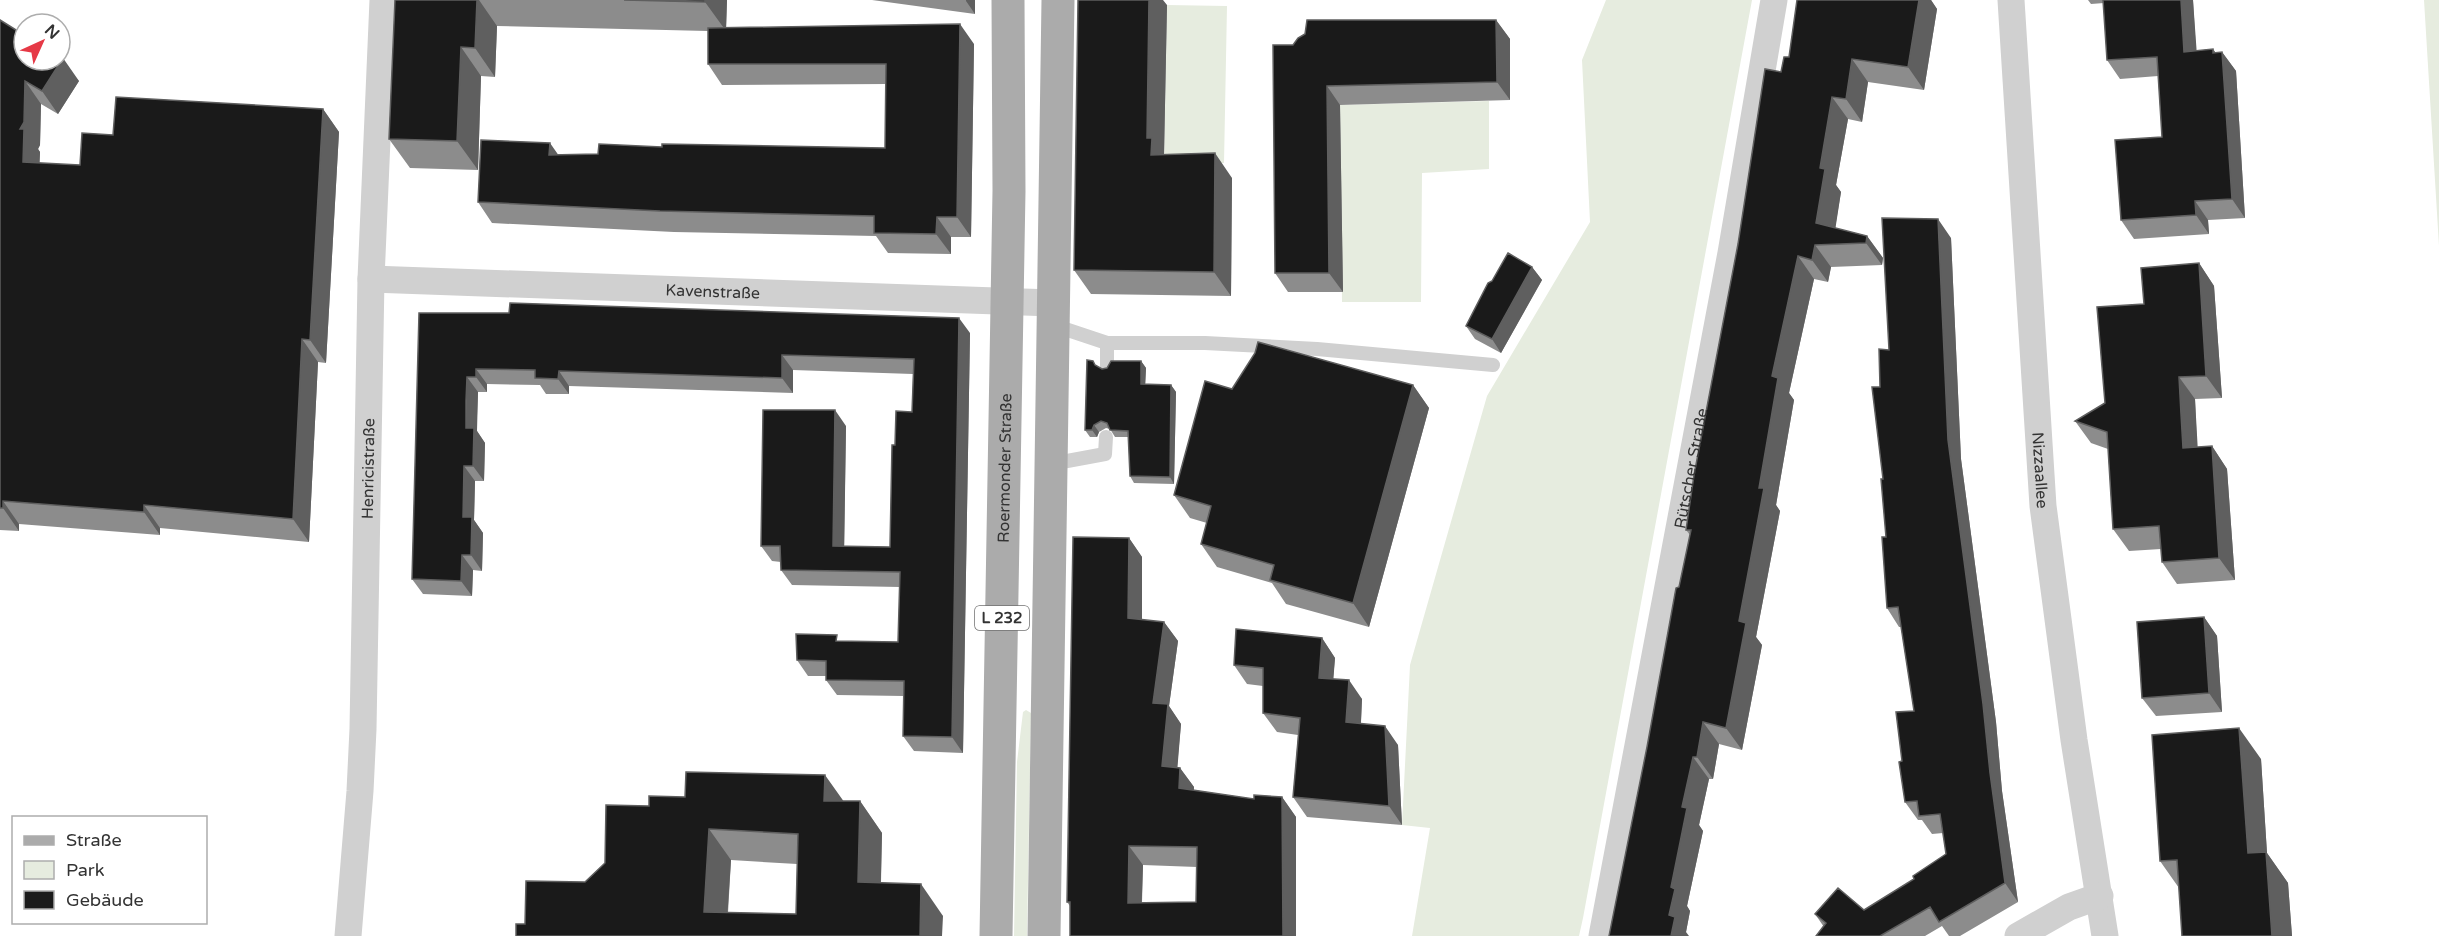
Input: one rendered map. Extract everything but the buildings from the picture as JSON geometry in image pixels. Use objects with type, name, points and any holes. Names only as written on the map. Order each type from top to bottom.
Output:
[{"type":"main road","name":"Roermonder Straße","points":[[996,936],[1009,190],[1008,0]]},
{"type":"main road","name":"L 232","points":[[1044,936],[1058,0]]},
{"type":"street","name":"Henricistraße","points":[[348,936],[363,729],[371,279],[382,0]]},
{"type":"street","name":"Rütscher Straße","points":[[1602,936],[1729,264],[1774,0]]},
{"type":"street","name":"Nizzaallee","points":[[2011,0],[2043,506],[2074,740],[2105,936]]},
{"type":"street","name":"Kavenstraße","points":[[371,279],[1007,301],[1053,314]]},
{"type":"street","points":[[2018,936],[2069,908],[2100,896]]},
{"type":"lane","points":[[1053,314],[1107,343],[1205,343],[1317,349],[1493,365]]},
{"type":"lane","points":[[1107,343],[1107,367]]},
{"type":"lane","points":[[1051,464],[1105,454],[1106,437]]},
{"type":"green space","points":[[1606,0],[1752,0],[1583,918],[1579,936],[1412,936],[1430,828],[1402,825],[1410,665],[1487,396],[1590,222],[1582,60]]},
{"type":"green space","points":[[2424,0],[2439,0],[2439,246]]},
{"type":"green space","points":[[1167,5],[1227,6],[1224,163],[1164,162]]},
{"type":"green space","points":[[1489,101],[1489,169],[1422,173],[1421,302],[1342,302],[1340,105]]},
{"type":"green space","points":[[1026,710],[1031,713],[1027,936],[1014,936],[1017,762],[1023,712]]}]
